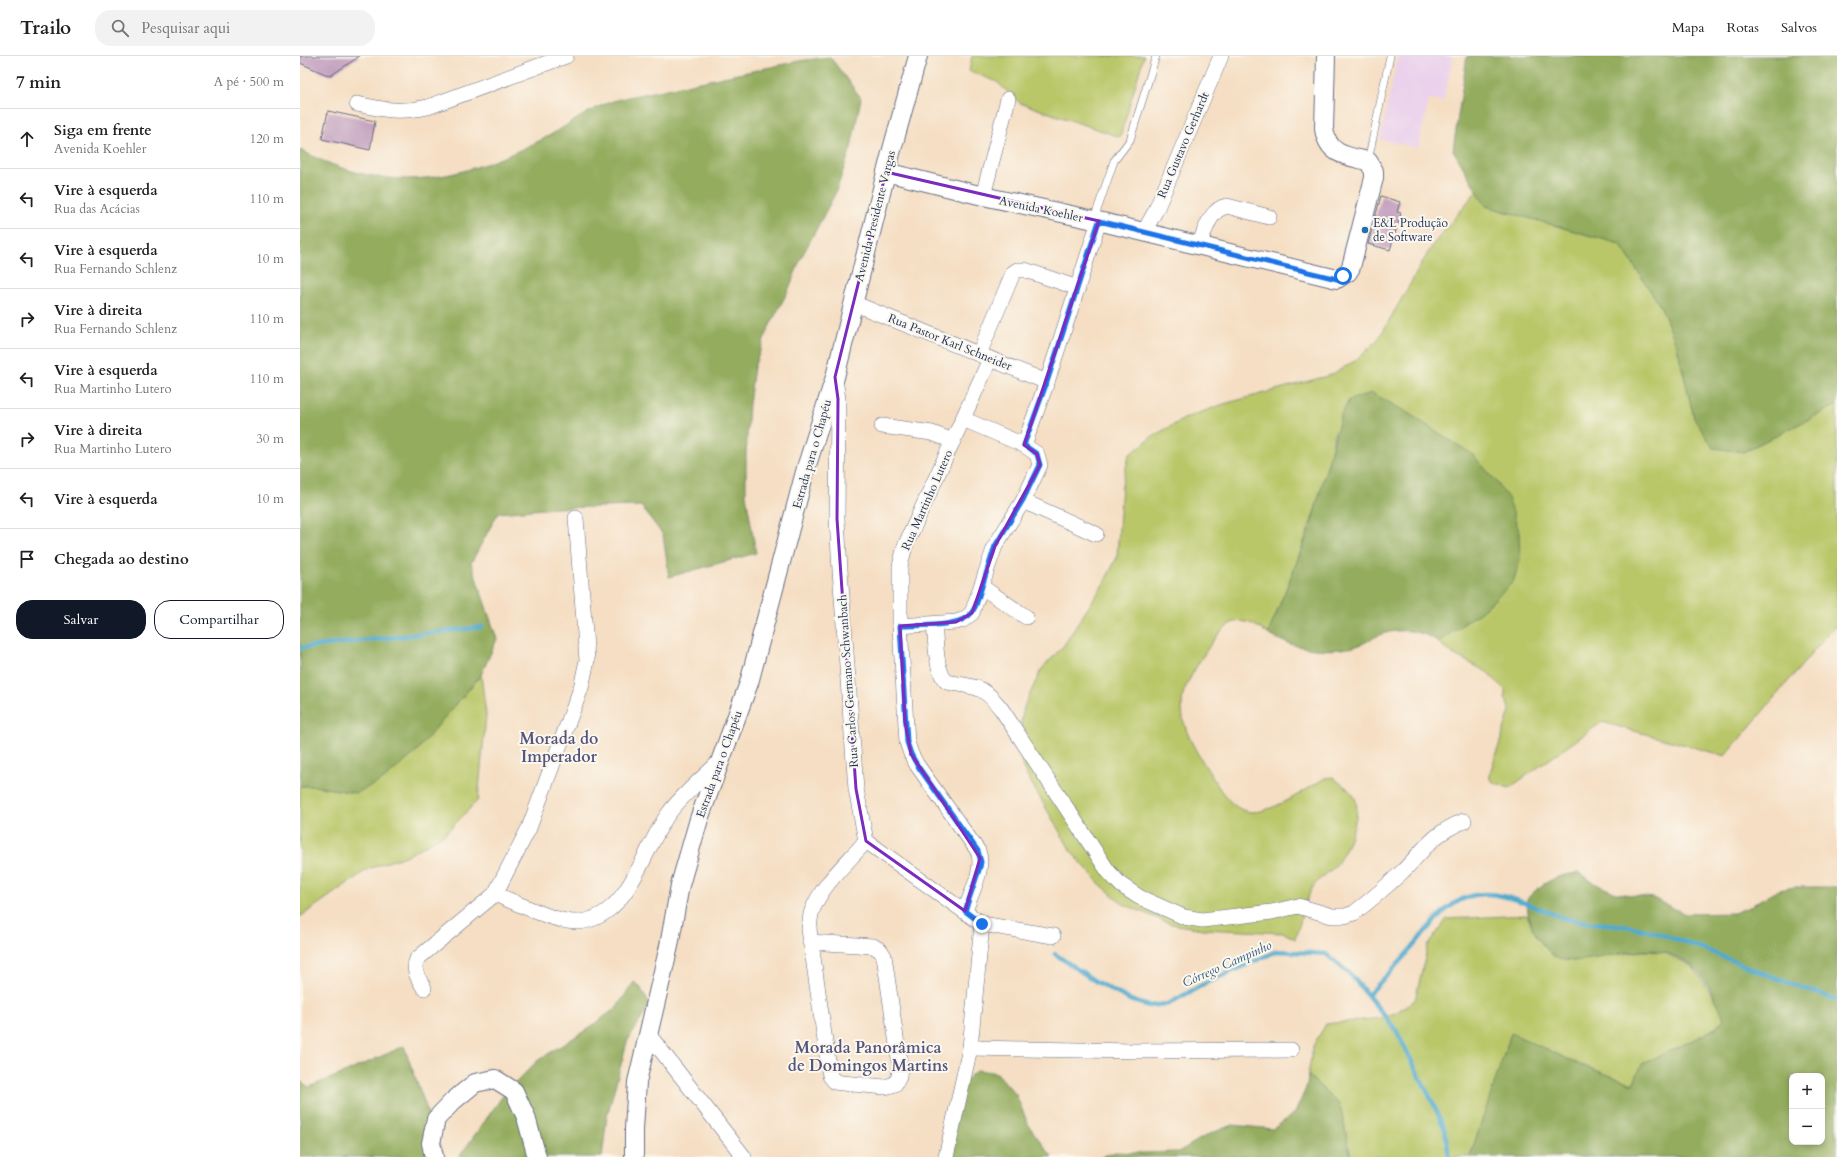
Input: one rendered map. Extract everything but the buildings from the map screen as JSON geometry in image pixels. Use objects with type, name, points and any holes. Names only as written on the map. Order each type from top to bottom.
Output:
[{"type":"street","points":[[357,104],[383,110],[409,111],[428,107],[566,56]]},
{"type":"street","name":"Avenida Presidente Vargas","points":[[834,377],[886,172],[918,56]]},
{"type":"street","name":"Rua Gustavo Gerhardt","points":[[1144,232],[1156,210],[1221,56]]},
{"type":"street","points":[[1326,56],[1325,139],[1337,152],[1368,161]]},
{"type":"street","points":[[983,196],[1008,99]]},
{"type":"street","name":"Avenida Koehler","points":[[886,172],[983,196],[1096,220],[1337,279],[1348,272],[1351,267],[1370,193],[1374,171],[1368,161]]},
{"type":"street","points":[[1199,245],[1212,216],[1221,207],[1227,206],[1269,217]]},
{"type":"street","points":[[1024,445],[1047,382],[1078,288],[1096,220]]},
{"type":"street","name":"Rua Martinho Lutero","points":[[965,911],[980,867],[978,851],[925,778],[911,754],[905,722],[900,626],[902,555],[963,419],[1013,273],[1017,270],[1025,270],[1078,288]]},
{"type":"street","name":"Rua Pastor Karl Schneider","points":[[853,303],[1047,382]]},
{"type":"street","name":"Estrada para o Chapéu","points":[[634,1157],[637,1082],[669,946],[680,885],[699,819],[718,763],[749,683],[806,468],[834,377]]},
{"type":"street","name":"Rua Carlos Germano Schwanbach","points":[[834,377],[838,399],[837,519],[840,563],[856,789],[866,841]]},
{"type":"street","points":[[900,626],[956,622],[968,617],[976,605],[995,546],[1023,500],[1040,465],[1037,454],[1024,445],[963,419]]},
{"type":"street","points":[[882,426],[932,433],[953,441]]},
{"type":"street","points":[[1023,500],[1096,534]]},
{"type":"street","points":[[424,988],[416,974],[414,965],[417,959],[495,894],[529,828],[585,674],[587,660],[576,518]]},
{"type":"street","points":[[982,587],[1026,618]]},
{"type":"street","points":[[934,624],[939,665],[943,679],[947,682],[982,689],[992,697],[1108,871],[1121,885],[1139,897],[1184,917],[1202,920],[1219,919],[1239,914],[1272,912],[1298,906],[1332,916],[1354,914],[1404,870],[1429,841],[1449,827],[1464,821]]},
{"type":"street","points":[[495,894],[551,917],[577,922],[597,918],[614,907],[623,894],[669,812],[718,763]]},
{"type":"street","points":[[810,942],[873,946],[880,950],[884,956],[900,1066],[899,1077],[895,1084],[885,1087],[842,1084],[835,1082],[830,1076],[810,942],[809,929],[812,911],[833,878],[866,841],[982,924],[1053,936]]},
{"type":"street","points":[[946,1157],[970,1048],[982,924]]},
{"type":"street","points":[[649,1035],[744,1157]]},
{"type":"street","points":[[970,1048],[1134,1051],[1291,1050]]},
{"type":"street","points":[[434,1157],[431,1143],[436,1119],[453,1101],[475,1083],[494,1079],[514,1091],[526,1117],[537,1157]]},
{"type":"lane","points":[[1096,220],[1114,161],[1130,140],[1156,56]]},
{"type":"lane","points":[[1368,161],[1390,56]]},
{"type":"highlighted area","points":[[886,172],[1099,221],[1024,445],[1037,454],[1040,465],[995,546],[972,613],[956,622],[900,626],[905,722],[911,754],[980,858],[965,911],[866,841],[856,789],[837,519],[838,399],[835,377]]},
{"type":"shaded area","points":[[1398,56],[1453,56],[1443,102],[1429,99],[1418,148],[1380,139]]},
{"type":"green space","points":[[972,56],[1144,56],[1120,137],[1020,103],[997,82],[969,71]]},
{"type":"green space","points":[[1467,56],[1837,56],[1837,405],[1743,452],[1713,448],[1694,418],[1677,346],[1661,307],[1620,244],[1486,206],[1453,150]]},
{"type":"green space","points":[[830,57],[861,98],[851,148],[835,194],[801,258],[788,291],[769,327],[754,367],[749,404],[746,453],[746,495],[756,553],[669,577],[663,535],[641,506],[556,508],[498,513],[471,563],[497,639],[481,675],[413,755],[381,781],[356,793],[314,786],[300,786],[300,150],[332,165],[363,174],[392,178],[421,178],[450,174],[479,166],[509,155],[541,140],[594,109],[613,101],[799,61]]},
{"type":"green space","points":[[1477,190],[1486,206],[1620,244],[1661,307],[1677,346],[1694,418],[1743,452],[1837,405],[1837,627],[1835,626],[1725,756],[1602,722],[1509,788],[1491,781],[1489,776],[1510,711],[1505,697],[1505,690],[1487,672],[1451,653],[1438,642],[1482,611],[1496,598],[1451,441],[1403,410],[1335,431],[1323,483],[1307,534],[1268,634],[1249,623],[1240,621],[1228,625],[1213,641],[1192,674],[1183,693],[1182,709],[1183,719],[1189,737],[1198,755],[1221,790],[1230,801],[1240,809],[1252,812],[1270,808],[1300,794],[1325,778],[1333,777],[1345,786],[1355,798],[1357,805],[1355,823],[1344,852],[1335,866],[1318,881],[1310,892],[1295,939],[1284,933],[1204,929],[1171,924],[1123,904],[1100,884],[1071,851],[1025,772],[1018,740],[1024,707],[1041,670],[1064,645],[1104,583],[1117,557],[1122,485],[1129,455],[1153,436],[1188,417],[1224,404],[1331,375],[1358,359],[1379,338],[1432,246]]},
{"type":"green space","points":[[1372,393],[1403,410],[1472,454],[1496,481],[1508,498],[1519,531],[1520,561],[1513,582],[1482,611],[1438,642],[1425,635],[1411,631],[1397,631],[1382,634],[1357,646],[1334,650],[1311,649],[1288,643],[1268,634],[1310,529],[1341,415],[1349,400]]},
{"type":"green space","points":[[481,675],[486,715],[478,800],[445,834],[408,855],[368,869],[300,917],[300,786],[314,786],[356,793],[413,755]]},
{"type":"green space","points":[[1579,873],[1594,883],[1616,893],[1653,898],[1685,914],[1734,913],[1749,907],[1778,890],[1795,887],[1837,887],[1837,1157],[1470,1157],[1511,1033],[1581,1065],[1633,1084],[1642,1064],[1703,1035],[1717,1027],[1724,1019],[1711,991],[1698,972],[1687,962],[1670,954],[1651,950],[1637,951],[1577,961],[1564,960],[1552,955],[1533,930],[1529,918],[1527,899],[1538,888],[1550,880],[1564,875]]},
{"type":"green space","points":[[1527,915],[1538,939],[1555,957],[1573,961],[1642,951],[1663,952],[1692,966],[1720,1006],[1724,1019],[1717,1027],[1703,1035],[1643,1064],[1633,1084],[1581,1065],[1478,1132],[1470,1157],[1351,1157],[1340,1105],[1308,1075],[1313,1046],[1326,1024],[1381,1018],[1397,1012],[1415,1000],[1428,945],[1447,919]]},
{"type":"green space","points":[[634,982],[640,987],[650,1005],[627,1042],[607,1116],[602,1157],[459,1157],[502,1097],[537,1061],[586,1030],[616,1008]]},
{"type":"green space","points":[[404,1046],[444,1157],[300,1157],[300,1081],[309,1087]]},
{"type":"green space","points":[[977,1070],[997,1073],[1016,1095],[1029,1126],[1052,1157],[945,1157],[954,1090]]},
{"type":"green space","points":[[1308,1075],[1340,1105],[1351,1157],[1101,1157],[1115,1152],[1178,1152],[1207,1135],[1232,1125],[1273,1129],[1295,1113],[1307,1086]]},
{"type":"waterway","points":[[300,648],[482,627]]},
{"type":"waterway","points":[[1368,995],[1436,920],[1451,906],[1468,897],[1480,894],[1492,894],[1517,900],[1564,918],[1583,922],[1632,927],[1657,933],[1837,1000]]},
{"type":"waterway","name":"Córrego Campinho","points":[[1055,954],[1095,981],[1130,1000],[1149,1006],[1168,1004],[1206,983],[1277,951],[1326,954],[1351,975],[1396,1030],[1445,1130],[1449,1157]]},
{"type":"place","name":"E&L Produção de Software","points":[[1365,230]]},
{"type":"district","name":"Morada do Imperador","points":[[559,748]]},
{"type":"district","name":"Morada Panorâmica de Domingos Martins","points":[[868,1057]]},
{"type":"route","points":[[982,924],[965,911],[980,867],[981,862],[978,851],[925,778],[911,754],[907,742],[900,626],[956,622],[968,617],[976,605],[995,546],[1023,500],[1040,465],[1040,460],[1037,454],[1024,445],[1047,382],[1099,221],[1337,279],[1343,276]]}]
